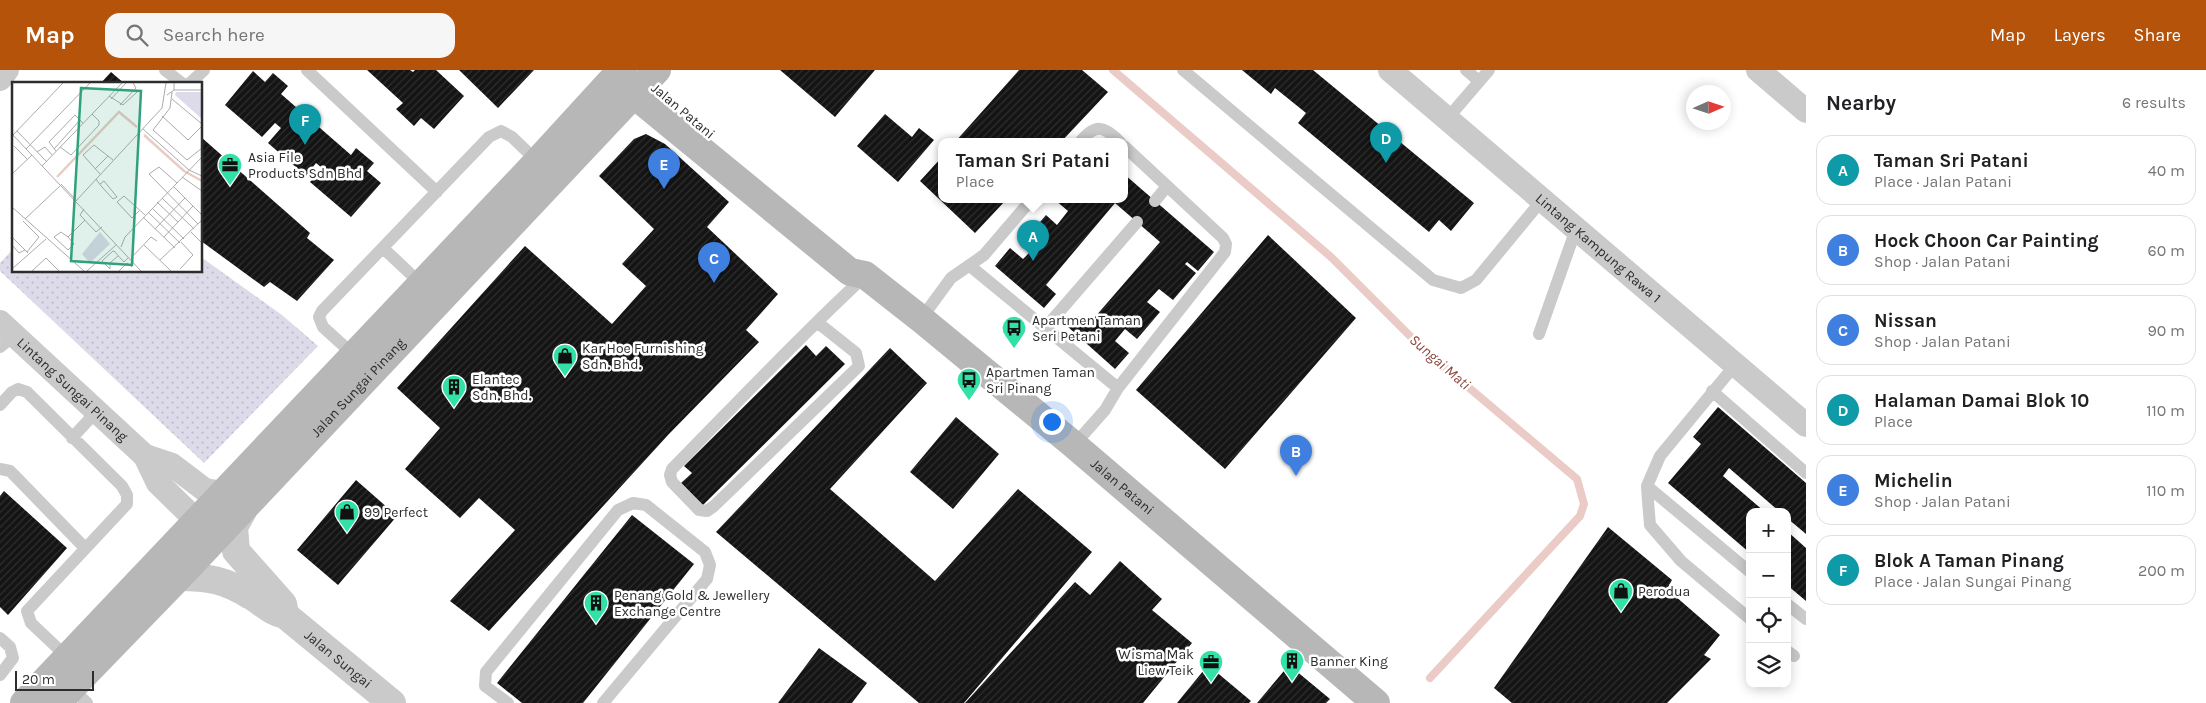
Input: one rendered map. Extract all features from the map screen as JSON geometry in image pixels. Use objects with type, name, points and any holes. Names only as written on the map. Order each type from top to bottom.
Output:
[{"type":"main road","name":"Jalan Patani","points":[[621,70],[646,82],[863,261],[865,275],[1074,446],[1376,703]]},
{"type":"main road","name":"Jalan Sungai Pinang","points":[[24,703],[197,521],[234,500],[372,374],[547,170],[621,70]]},
{"type":"main road","name":"Jalan Sungai Pinang","points":[[72,698],[179,577],[234,500],[353,354],[419,285],[646,82]]},
{"type":"street","points":[[0,79],[7,70]]},
{"type":"street","name":"Lintang Kampung Rawa 1","points":[[1390,70],[1806,425]]},
{"type":"street","points":[[1758,70],[1806,111]]},
{"type":"street","name":"Lintang Sungai Pinang","points":[[5,334],[144,456],[158,483],[197,521]]},
{"type":"street","name":"Lintang Sungai Pinang","points":[[144,456],[172,465],[204,490],[234,500]]},
{"type":"street","name":"Jalan Sungai","points":[[234,500],[236,551],[283,604],[285,614]]},
{"type":"street","name":"Jalan Sungai","points":[[179,577],[210,577],[228,582],[274,613],[285,614],[392,703]]},
{"type":"lane","points":[[165,70],[180,82]]},
{"type":"lane","points":[[191,82],[204,70]]},
{"type":"lane","points":[[307,70],[437,192]]},
{"type":"lane","points":[[1183,70],[1433,280],[1461,288],[1476,280],[1542,200]]},
{"type":"lane","points":[[1466,70],[1479,81]]},
{"type":"lane","points":[[1447,119],[1489,70]]},
{"type":"lane","points":[[1083,138],[1090,130],[1096,128],[1104,129],[1115,138]]},
{"type":"lane","points":[[372,374],[353,354],[322,327],[319,316],[489,137],[501,131],[512,138],[547,170]]},
{"type":"lane","points":[[1074,446],[1105,410],[1118,388],[1225,252],[1226,244],[1223,238],[1128,150]]},
{"type":"lane","points":[[1155,201],[1167,186]]},
{"type":"lane","points":[[921,319],[951,278],[984,255],[1028,203]]},
{"type":"lane","points":[[1046,327],[1137,222]]},
{"type":"lane","points":[[1539,334],[1576,229]]},
{"type":"lane","points":[[383,248],[417,280],[419,285]]},
{"type":"lane","points":[[970,266],[1118,388]]},
{"type":"lane","points":[[817,322],[856,353],[859,366],[714,506],[707,511],[700,510],[672,482],[670,476],[672,469],[817,322],[865,275]]},
{"type":"lane","points":[[1735,365],[1660,456],[1647,486],[1650,525],[1681,561],[1746,616]]},
{"type":"lane","points":[[0,404],[12,392],[18,389],[27,392],[122,486],[127,495],[127,504],[27,611],[31,623],[68,657]]},
{"type":"lane","points":[[1712,392],[1806,472]]},
{"type":"lane","points":[[72,438],[96,412]]},
{"type":"lane","points":[[0,469],[10,470],[85,548]]},
{"type":"lane","points":[[1647,486],[1746,569]]},
{"type":"lane","points":[[508,703],[485,686],[486,672],[618,510],[632,503],[646,505],[705,552],[710,566],[707,579],[603,703]]},
{"type":"lane","points":[[1791,607],[1806,619]]},
{"type":"lane","points":[[0,638],[10,647],[13,658],[0,675]]},
{"type":"shaded area","points":[[12,250],[12,272],[202,272],[202,258],[282,315],[318,346],[204,463],[0,271],[0,263]]},
{"type":"building","points":[[367,70],[410,70],[413,72],[415,70],[436,70],[464,96],[434,129],[421,118],[414,126],[396,109],[403,103]]},
{"type":"building","points":[[459,70],[534,70],[498,108]]},
{"type":"building","points":[[780,70],[875,70],[835,117]]},
{"type":"building","points":[[1019,70],[1082,70],[1108,92],[1065,138],[959,138]]},
{"type":"building","points":[[1242,70],[1313,70],[1474,203],[1451,231],[1439,220],[1429,232],[1298,123],[1306,113],[1275,88],[1271,94]]},
{"type":"building","points":[[253,71],[265,82],[273,73],[288,86],[281,94],[351,155],[356,148],[374,163],[367,171],[381,183],[351,217],[310,182],[322,168],[316,163],[306,176],[268,143],[281,128],[275,123],[262,137],[225,105]]},
{"type":"building","points":[[111,72],[123,82],[102,82]]},
{"type":"building","points":[[885,114],[912,137],[919,128],[934,140],[898,182],[857,146]]},
{"type":"building","points":[[646,134],[665,144],[729,202],[707,227],[778,294],[746,330],[759,342],[668,435],[489,631],[450,601],[515,530],[479,498],[460,518],[405,469],[440,428],[397,388],[525,246],[612,324],[646,286],[622,264],[654,229],[599,176],[634,139]]},
{"type":"building","name":"Asia File Products Sdn Bhd","points":[[202,138],[310,233],[307,238],[334,260],[297,301],[270,282],[264,287],[202,242]]},
{"type":"building","points":[[938,161],[938,198],[920,181]]},
{"type":"building","points":[[1128,177],[1214,252],[1198,271],[1187,262],[1185,264],[1196,273],[1173,300],[1159,289],[1147,302],[1160,312],[1137,339],[1125,329],[1115,341],[1129,353],[1115,369],[1068,327],[1078,316],[1088,325],[1160,242],[1115,203],[1128,203]]},
{"type":"building","points":[[943,203],[1003,203],[975,233]]},
{"type":"building","points":[[1059,203],[1115,203],[1046,285],[1056,294],[1044,308],[995,266],[1010,248],[1023,259],[1031,251],[1022,243],[1046,215],[1057,225],[1068,211]]},
{"type":"building","points":[[1268,235],[1356,318],[1225,469],[1136,390]]},
{"type":"building","points":[[806,345],[816,356],[826,346],[845,364],[703,505],[681,483],[692,473],[684,466]]},
{"type":"building","points":[[890,348],[927,383],[830,489],[935,581],[1018,489],[1092,552],[964,703],[919,703],[716,532]]},
{"type":"building","points":[[1718,407],[1806,483],[1806,534],[1791,521],[1791,508],[1775,508],[1729,468],[1723,476],[1760,508],[1746,508],[1746,550],[1668,483],[1701,444],[1693,437]]},
{"type":"building","points":[[956,417],[999,454],[953,509],[910,472]]},
{"type":"building","name":"99 Perfect","points":[[356,480],[397,516],[338,585],[297,550]]},
{"type":"building","points":[[4,491],[67,548],[8,615],[0,607],[0,496]]},
{"type":"building","name":"Penang Gold & Jewellery Exchange Centre","points":[[632,515],[694,564],[583,703],[522,703],[497,683]]},
{"type":"building","name":"Perodua","points":[[1608,527],[1672,580],[1667,589],[1720,635],[1704,655],[1711,659],[1667,703],[1512,703],[1494,688]]},
{"type":"building","points":[[1791,535],[1806,548],[1806,601],[1791,588]]},
{"type":"building","points":[[1120,561],[1162,599],[1152,610],[1192,643],[1143,703],[965,703],[1075,582],[1090,595]]},
{"type":"building","points":[[819,648],[867,683],[852,703],[778,703]]},
{"type":"building","name":"Wisma Mak Liew Teik","points":[[1208,665],[1251,701],[1249,703],[1177,703]]},
{"type":"building","name":"Banner King","points":[[1289,665],[1330,699],[1326,703],[1257,703]]},
{"type":"waterway","name":"Sungai Mati","points":[[1113,70],[1331,257],[1422,348],[1577,479],[1584,504],[1580,516],[1430,678]]},
{"type":"place","name":"Blok A Taman Pinang","points":[[305,145]]},
{"type":"place","name":"Halaman Damai Blok 10","points":[[1386,163]]},
{"type":"place","name":"Asia File Products Sdn Bhd","points":[[230,186]]},
{"type":"place","name":"Michelin","points":[[664,189]]},
{"type":"place","name":"Taman Sri Patani","points":[[1033,261]]},
{"type":"place","name":"Nissan","points":[[714,283]]},
{"type":"place","name":"Apartmen Taman Seri Petani","points":[[1014,349]]},
{"type":"place","name":"Kar Hoe Furnishing Sdn. Bhd.","points":[[565,377]]},
{"type":"place","name":"Apartmen Taman Sri Pinang","points":[[969,401]]},
{"type":"place","name":"Elantec Sdn. Bhd.","points":[[454,408]]},
{"type":"place","name":"Hock Choon Car Painting","points":[[1296,476]]},
{"type":"place","name":"99 Perfect","points":[[347,533]]},
{"type":"place","name":"Perodua","points":[[1621,612]]},
{"type":"place","name":"Penang Gold & Jewellery Exchange Centre","points":[[596,624]]},
{"type":"place","name":"Banner King","points":[[1292,682]]},
{"type":"place","name":"Wisma Mak Liew Teik","points":[[1211,683]]}]
